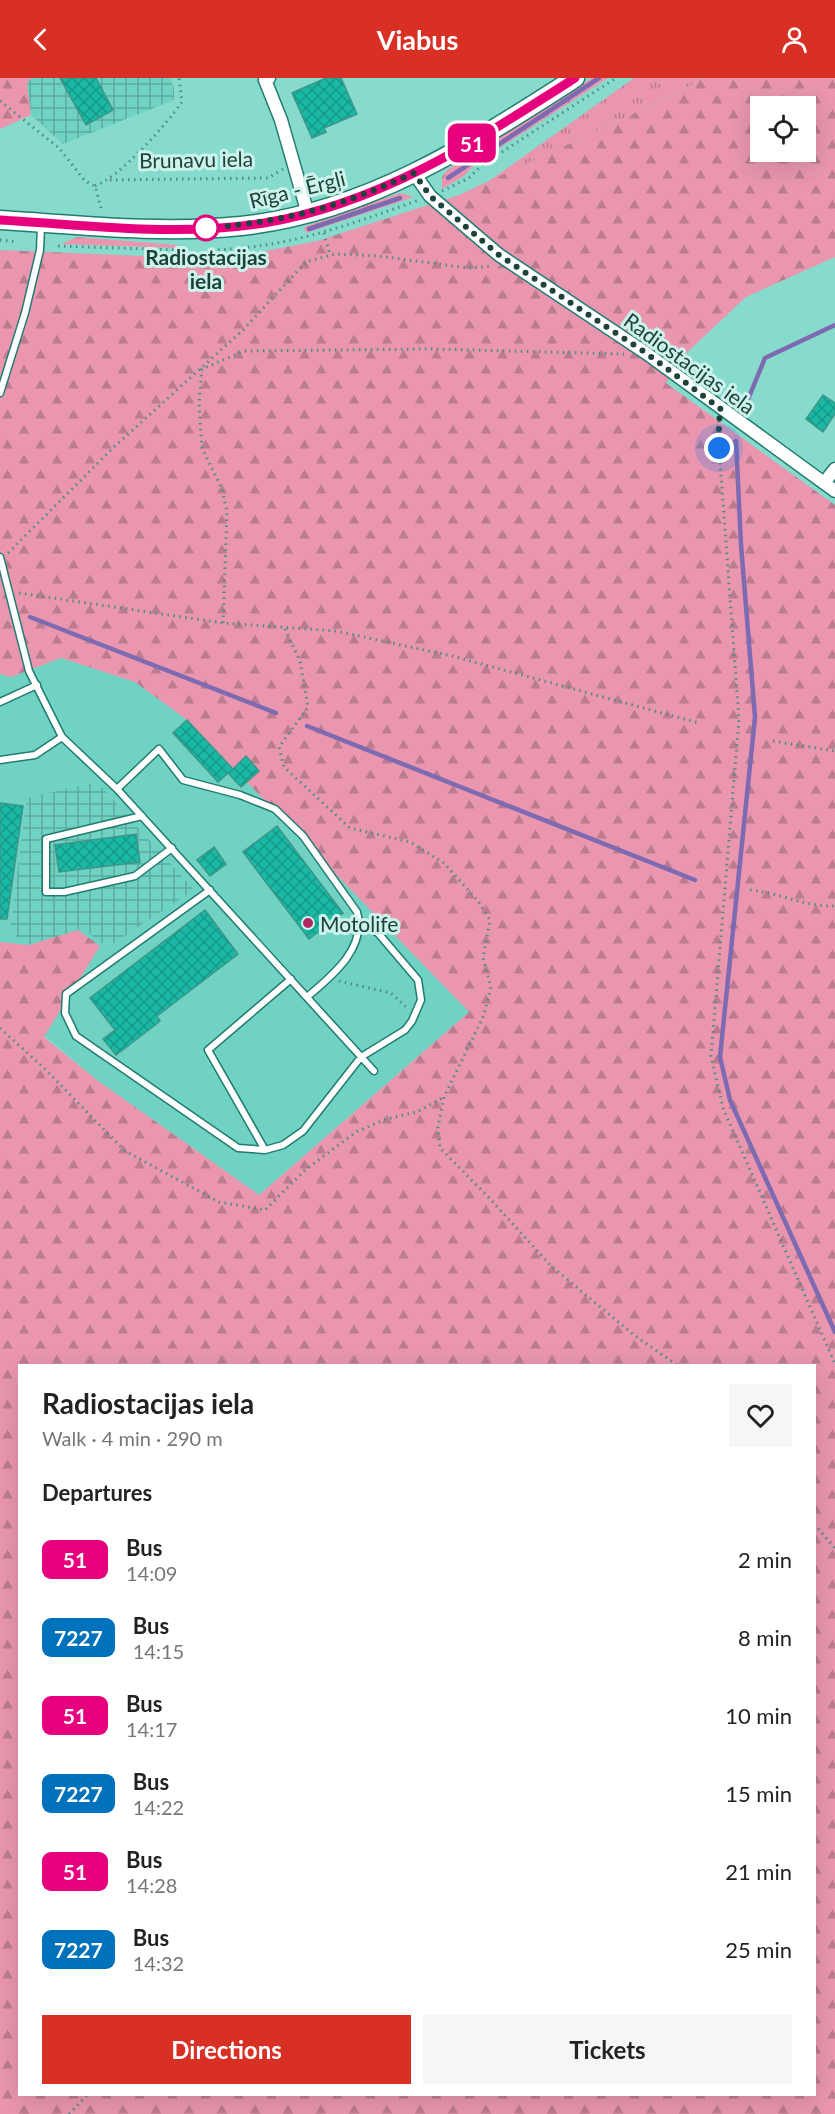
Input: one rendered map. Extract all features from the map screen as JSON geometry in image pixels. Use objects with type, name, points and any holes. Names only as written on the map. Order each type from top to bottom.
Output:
[{"type":"main road","name":"Rīga - Ērgļi","points":[[0,220],[126,227],[212,228],[262,223],[308,214],[363,195],[414,173],[481,138],[575,78]]},
{"type":"street","points":[[266,79],[294,162],[308,214]]},
{"type":"street","name":"Radiostacijas iela","points":[[414,173],[430,196],[504,259],[646,353],[835,491]]},
{"type":"street","points":[[824,483],[835,469]]},
{"type":"lane","points":[[0,393],[25,313],[40,249],[42,222]]},
{"type":"lane","points":[[0,558],[29,671],[62,737],[117,789],[374,1071]]},
{"type":"lane","points":[[0,702],[37,685]]},
{"type":"lane","points":[[0,762],[35,755],[62,737]]},
{"type":"lane","points":[[117,789],[159,749],[183,780],[240,795],[275,809],[303,836],[357,912],[361,924],[356,945],[329,979],[307,998]]},
{"type":"lane","points":[[142,816],[46,839],[46,892],[64,892],[135,876],[172,848]]},
{"type":"lane","points":[[210,890],[66,994],[65,1013],[76,1036],[238,1148],[251,1151],[283,1145],[303,1131],[361,1057],[405,1030],[412,1022],[421,1000],[418,980],[378,933],[361,924]]},
{"type":"lane","points":[[265,1150],[208,1050],[291,980]]},
{"type":"path","points":[[110,180],[170,118],[182,102],[179,78]]},
{"type":"path","points":[[445,190],[469,178],[482,165],[616,78]]},
{"type":"path","name":"Brunavu iela","points":[[0,101],[59,148],[85,180],[95,186],[110,180],[268,178],[294,162]]},
{"type":"path","points":[[212,250],[247,249],[324,233],[420,200]]},
{"type":"path","points":[[324,233],[330,255]]},
{"type":"path","points":[[0,240],[18,242]]},
{"type":"path","points":[[58,246],[178,250]]},
{"type":"path","points":[[0,558],[114,447],[202,369],[306,262],[330,255],[378,255],[469,268],[491,267],[504,259]]},
{"type":"path","points":[[202,369],[244,351],[422,349],[646,353]]},
{"type":"path","points":[[202,369],[199,404],[202,448],[222,489],[227,512],[223,623]]},
{"type":"path","points":[[722,410],[719,420],[719,448],[739,719],[711,1056],[723,1108],[835,1364]]},
{"type":"path","points":[[9,593],[37,594],[116,609],[223,623],[336,631],[452,656],[699,723]]},
{"type":"path","points":[[285,629],[300,661],[308,707],[279,747],[285,767],[350,828],[410,842],[444,863],[478,901],[490,920],[483,958],[491,987],[484,1015],[444,1097],[438,1127],[440,1148],[492,1201],[550,1266],[634,1335],[676,1364]]},
{"type":"path","points":[[773,741],[835,751]]},
{"type":"path","points":[[750,890],[774,892],[815,907],[835,906]]},
{"type":"path","points":[[329,979],[391,993],[406,1005],[412,1022]]},
{"type":"path","points":[[816,1526],[835,1548]]},
{"type":"path","points":[[69,2114],[86,2096]]},
{"type":"shaded area","points":[[31,78],[170,78],[174,88],[174,100],[63,144],[31,115],[27,84]]},
{"type":"shaded area","points":[[60,658],[135,682],[187,720],[232,768],[246,756],[469,1012],[259,1195],[97,1080],[0,997],[0,674],[11,677]]},
{"type":"shaded area","points":[[97,782],[194,890],[108,947],[81,928],[33,947],[10,932],[27,798]]},
{"type":"green space","points":[[0,78],[31,78],[27,84],[31,115],[0,129]]},
{"type":"green space","points":[[592,78],[608,78],[476,163],[464,176],[442,189],[442,177],[447,170]]},
{"type":"green space","points":[[634,78],[703,78],[678,93],[486,183]]},
{"type":"green space","points":[[703,78],[835,78],[835,257],[746,297],[678,361],[666,383],[835,505],[835,2114],[0,2114],[0,942],[29,945],[78,930],[100,946],[44,1037],[97,1080],[259,1195],[469,1012],[187,720],[135,682],[61,658],[11,677],[0,674],[0,250],[191,258],[250,254],[317,241],[459,195],[678,93]]},
{"type":"green space","points":[[400,193],[414,197],[306,233],[304,227]]},
{"type":"green space","points":[[77,237],[178,245],[178,248],[61,244]]},
{"type":"building","points":[[60,78],[96,78],[113,110],[86,125]]},
{"type":"building","points":[[326,78],[341,78],[357,114],[324,128],[326,132],[312,138],[292,93]]},
{"type":"building","points":[[823,395],[835,403],[835,414],[823,432],[806,419]]},
{"type":"building","points":[[187,720],[233,769],[246,756],[259,771],[241,787],[228,773],[218,782],[173,733]]},
{"type":"building","points":[[0,803],[23,806],[7,919],[0,919]]},
{"type":"building","points":[[277,826],[343,913],[309,939],[243,852]]},
{"type":"building","points":[[136,834],[140,862],[59,872],[55,845]]},
{"type":"building","points":[[214,847],[226,864],[210,876],[197,860]]},
{"type":"building","points":[[205,910],[238,954],[157,1016],[160,1021],[116,1055],[103,1039],[115,1030],[90,998]]},
{"type":"waterway","points":[[448,178],[599,78]]},
{"type":"waterway","points":[[309,229],[400,198]]},
{"type":"waterway","points":[[742,414],[765,358],[835,325]]},
{"type":"waterway","points":[[736,441],[741,545],[755,717],[720,1057],[730,1100],[835,1332]]},
{"type":"waterway","points":[[30,617],[276,713]]},
{"type":"waterway","points":[[307,726],[695,880]]},
{"type":"bus line","name":"51","points":[[0,220],[126,227],[195,228],[241,226],[308,214],[383,187],[430,165],[481,138],[575,78]]},
{"type":"place","name":"Radiostacijas iela","points":[[206,228]]},
{"type":"place","name":"Motolife","points":[[308,923]]},
{"type":"route","points":[[206,228],[241,226],[308,214],[363,195],[414,173],[430,196],[441,203],[499,255],[646,353],[722,410],[719,420],[719,448]]}]
